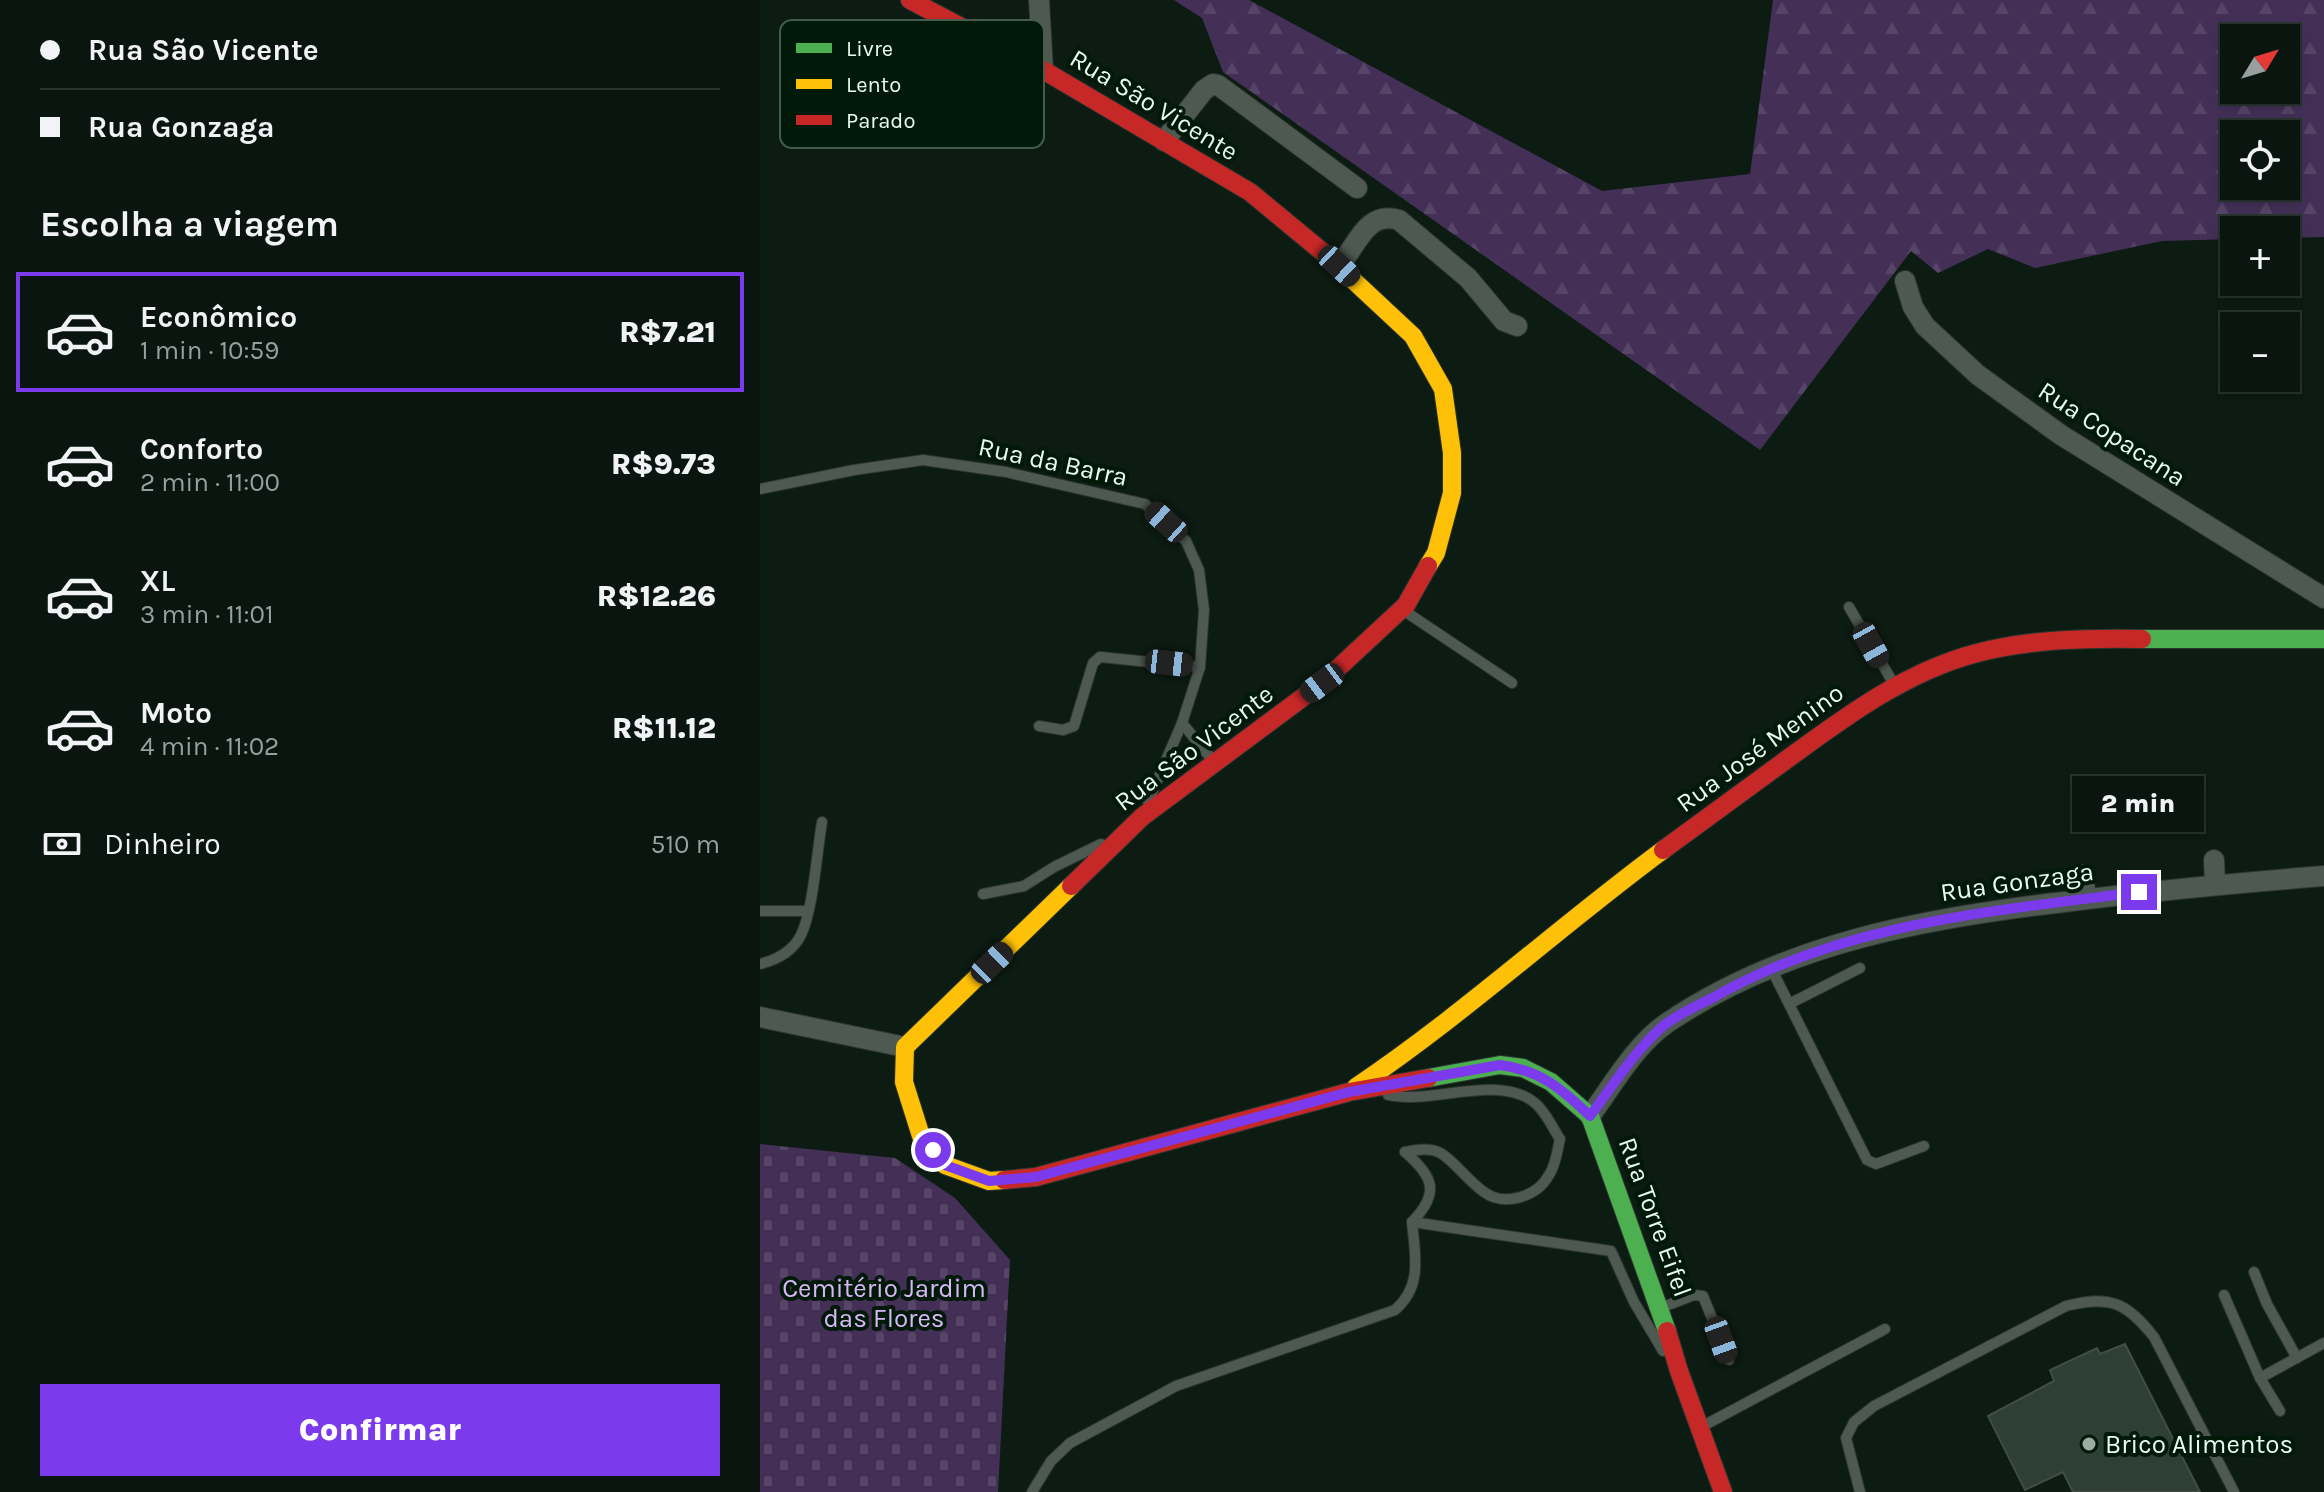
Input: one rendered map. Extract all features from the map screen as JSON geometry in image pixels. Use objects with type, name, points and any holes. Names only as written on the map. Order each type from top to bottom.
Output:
[{"type":"street","name":"Rua São Vicente","points":[[910,0],[948,20]]},
{"type":"street","points":[[1039,0],[1040,20]]},
{"type":"street","name":"Rua São Vicente","points":[[905,1047],[1142,817],[1322,683],[1401,609],[1436,553],[1452,493],[1452,453],[1443,389],[1413,336],[1339,266],[1250,192],[1044,71]]},
{"type":"street","points":[[1164,141],[1204,90],[1213,84],[1218,85],[1357,188]]},
{"type":"street","points":[[1339,266],[1367,226],[1383,218],[1399,220],[1468,278],[1504,321],[1517,326]]},
{"type":"street","name":"Rua Copacana","points":[[1905,281],[1913,307],[1925,326],[1978,375],[2061,435],[2324,598]]},
{"type":"street","name":"Rua José Menino","points":[[1349,1092],[1402,1056],[1593,902],[1851,712],[1920,674],[1976,653],[2031,642],[2098,638],[2208,641],[2324,639]]},
{"type":"street","points":[[2214,860],[2215,885]]},
{"type":"street","points":[[2083,875],[2086,899]]},
{"type":"street","name":"Rua Gonzaga","points":[[1590,1116],[1642,1046],[1666,1024],[1771,968],[1864,935],[1941,918],[2086,899],[2324,876]]},
{"type":"street","points":[[760,1017],[905,1047],[904,1082],[921,1136],[945,1165],[989,1181],[1036,1177],[1349,1092]]},
{"type":"street","name":"Rua Torre Eifel","points":[[1349,1092],[1500,1065],[1523,1068],[1551,1082],[1590,1116],[1661,1308],[1679,1371],[1723,1492]]},
{"type":"lane","name":"Rua da Barra","points":[[760,489],[923,460],[1006,472],[1145,504],[1186,541],[1199,570],[1204,610],[1200,667],[1182,723],[1142,817]]},
{"type":"lane","points":[[1849,607],[1896,687]]},
{"type":"lane","points":[[1401,609],[1512,683]]},
{"type":"lane","points":[[1039,726],[1063,730],[1074,726],[1093,663],[1100,657],[1200,667]]},
{"type":"lane","points":[[1182,723],[1215,763]]},
{"type":"lane","points":[[760,964],[780,957],[800,937],[822,822]]},
{"type":"lane","points":[[983,894],[1017,889],[1065,861],[1121,836]]},
{"type":"lane","points":[[760,911],[807,911]]},
{"type":"lane","points":[[1771,968],[1867,1160],[1876,1164],[1924,1146]]},
{"type":"lane","points":[[1789,1004],[1860,968]]},
{"type":"lane","points":[[1032,1492],[1051,1461],[1070,1443],[1176,1386],[1395,1310],[1409,1295],[1416,1275],[1412,1222],[1426,1208],[1430,1180],[1422,1167],[1405,1152],[1440,1152],[1485,1194],[1500,1200],[1527,1195],[1543,1184],[1553,1168],[1560,1139],[1541,1109],[1533,1101],[1516,1093],[1492,1090],[1408,1098],[1388,1095],[1376,1087]]},
{"type":"lane","points":[[1412,1222],[1611,1251],[1651,1332],[1679,1371]]},
{"type":"lane","points":[[2254,1272],[2267,1304],[2297,1358]]},
{"type":"lane","points":[[1661,1308],[1694,1295],[1703,1296],[1729,1360]]},
{"type":"lane","points":[[2224,1295],[2260,1378],[2280,1411]]},
{"type":"lane","points":[[1860,1492],[1846,1438],[1854,1422],[1874,1406],[2066,1306],[2103,1301],[2119,1304],[2137,1316],[2154,1337],[2234,1492]]},
{"type":"lane","points":[[1701,1427],[1885,1329]]},
{"type":"lane","points":[[2260,1378],[2324,1343]]},
{"type":"green space","points":[[1174,0],[1249,0],[1602,191],[1750,174],[1773,0],[2324,0],[2324,237],[2300,238],[2300,216],[2220,216],[2220,239],[2162,241],[2035,268],[1988,249],[1938,273],[1911,251],[1760,450],[1223,72],[1202,18]]},
{"type":"green space","name":"Cemitério Jardim das Flores","points":[[760,1144],[895,1158],[955,1198],[1010,1260],[998,1492],[760,1492]]},
{"type":"building","name":"Brico Alimentos","points":[[2125,1344],[2200,1492],[2073,1492],[2063,1472],[2025,1490],[1988,1416],[2054,1381],[2050,1370],[2097,1348],[2100,1354]]},
{"type":"traffic: fast","points":[[2142,639],[2324,639]]},
{"type":"traffic: fast","points":[[1428,1078],[1500,1065],[1523,1068],[1551,1082],[1590,1116],[1667,1331]]},
{"type":"traffic: slow","points":[[1325,254],[1413,336],[1443,389],[1452,453],[1452,493],[1436,553],[1428,566]]},
{"type":"traffic: slow","points":[[1356,1087],[1434,1030],[1663,850]]},
{"type":"traffic: slow","points":[[1004,1180],[989,1181],[945,1165],[921,1136],[904,1082],[905,1047],[1071,886]]},
{"type":"traffic: jam","points":[[910,0],[948,20]]},
{"type":"traffic: jam","points":[[1044,71],[1250,192],[1325,254]]},
{"type":"traffic: jam","points":[[1071,886],[1142,817],[1322,683],[1406,605],[1428,566]]},
{"type":"traffic: jam","points":[[1663,850],[1851,714],[1924,672],[1977,653],[2018,645],[2080,639],[2142,639]]},
{"type":"traffic: jam","points":[[1004,1180],[1036,1177],[1349,1092],[1428,1078]]},
{"type":"traffic: jam","points":[[1667,1331],[1723,1492]]},
{"type":"place","name":"Brico Alimentos","points":[[2089,1444]]},
{"type":"route","points":[[933,1150],[945,1165],[989,1181],[1036,1177],[1349,1092],[1500,1065],[1523,1068],[1551,1082],[1590,1116],[1642,1046],[1666,1024],[1756,973],[1864,935],[1941,918],[2139,892]]}]
